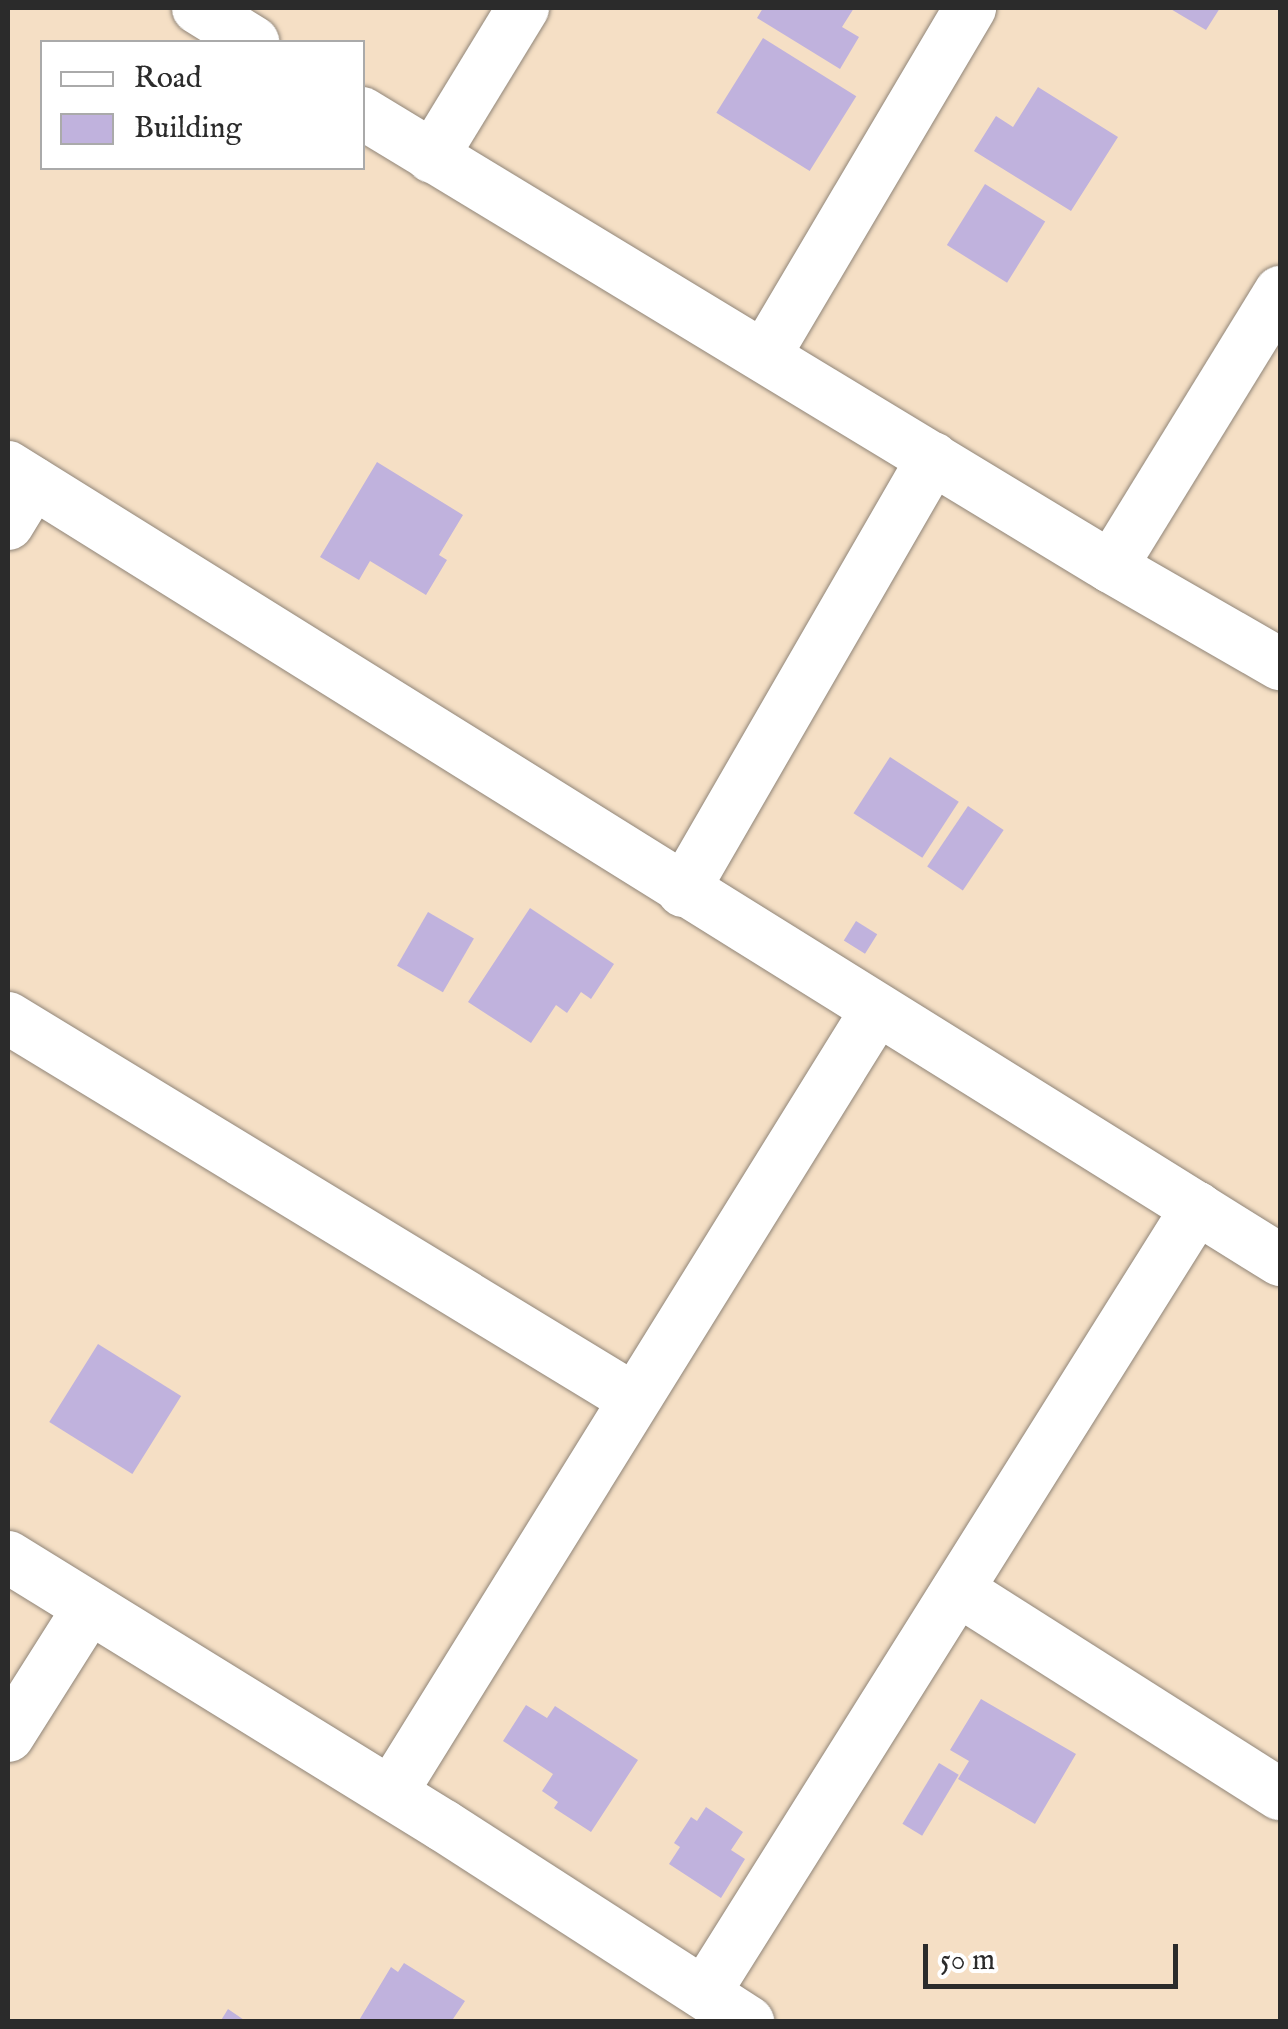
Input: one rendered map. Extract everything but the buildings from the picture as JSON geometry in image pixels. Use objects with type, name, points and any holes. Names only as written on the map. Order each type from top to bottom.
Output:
[{"type":"street","points":[[198,8],[250,40]]},
{"type":"street","points":[[432,157],[524,8]]},
{"type":"street","points":[[765,355],[970,8]]},
{"type":"street","points":[[365,115],[1111,567],[1280,664]]},
{"type":"street","points":[[1111,567],[1280,292]]},
{"type":"street","points":[[682,891],[933,458]]},
{"type":"street","points":[[16,491],[682,891],[1280,1260]]},
{"type":"street","points":[[392,1794],[876,1011]]},
{"type":"street","points":[[8,1018],[634,1399]]},
{"type":"street","points":[[705,1992],[1197,1208]]},
{"type":"street","points":[[8,1556],[392,1794],[748,2022]]},
{"type":"street","points":[[958,1590],[1280,1794]]},
{"type":"street","points":[[8,1736],[89,1608]]}]
